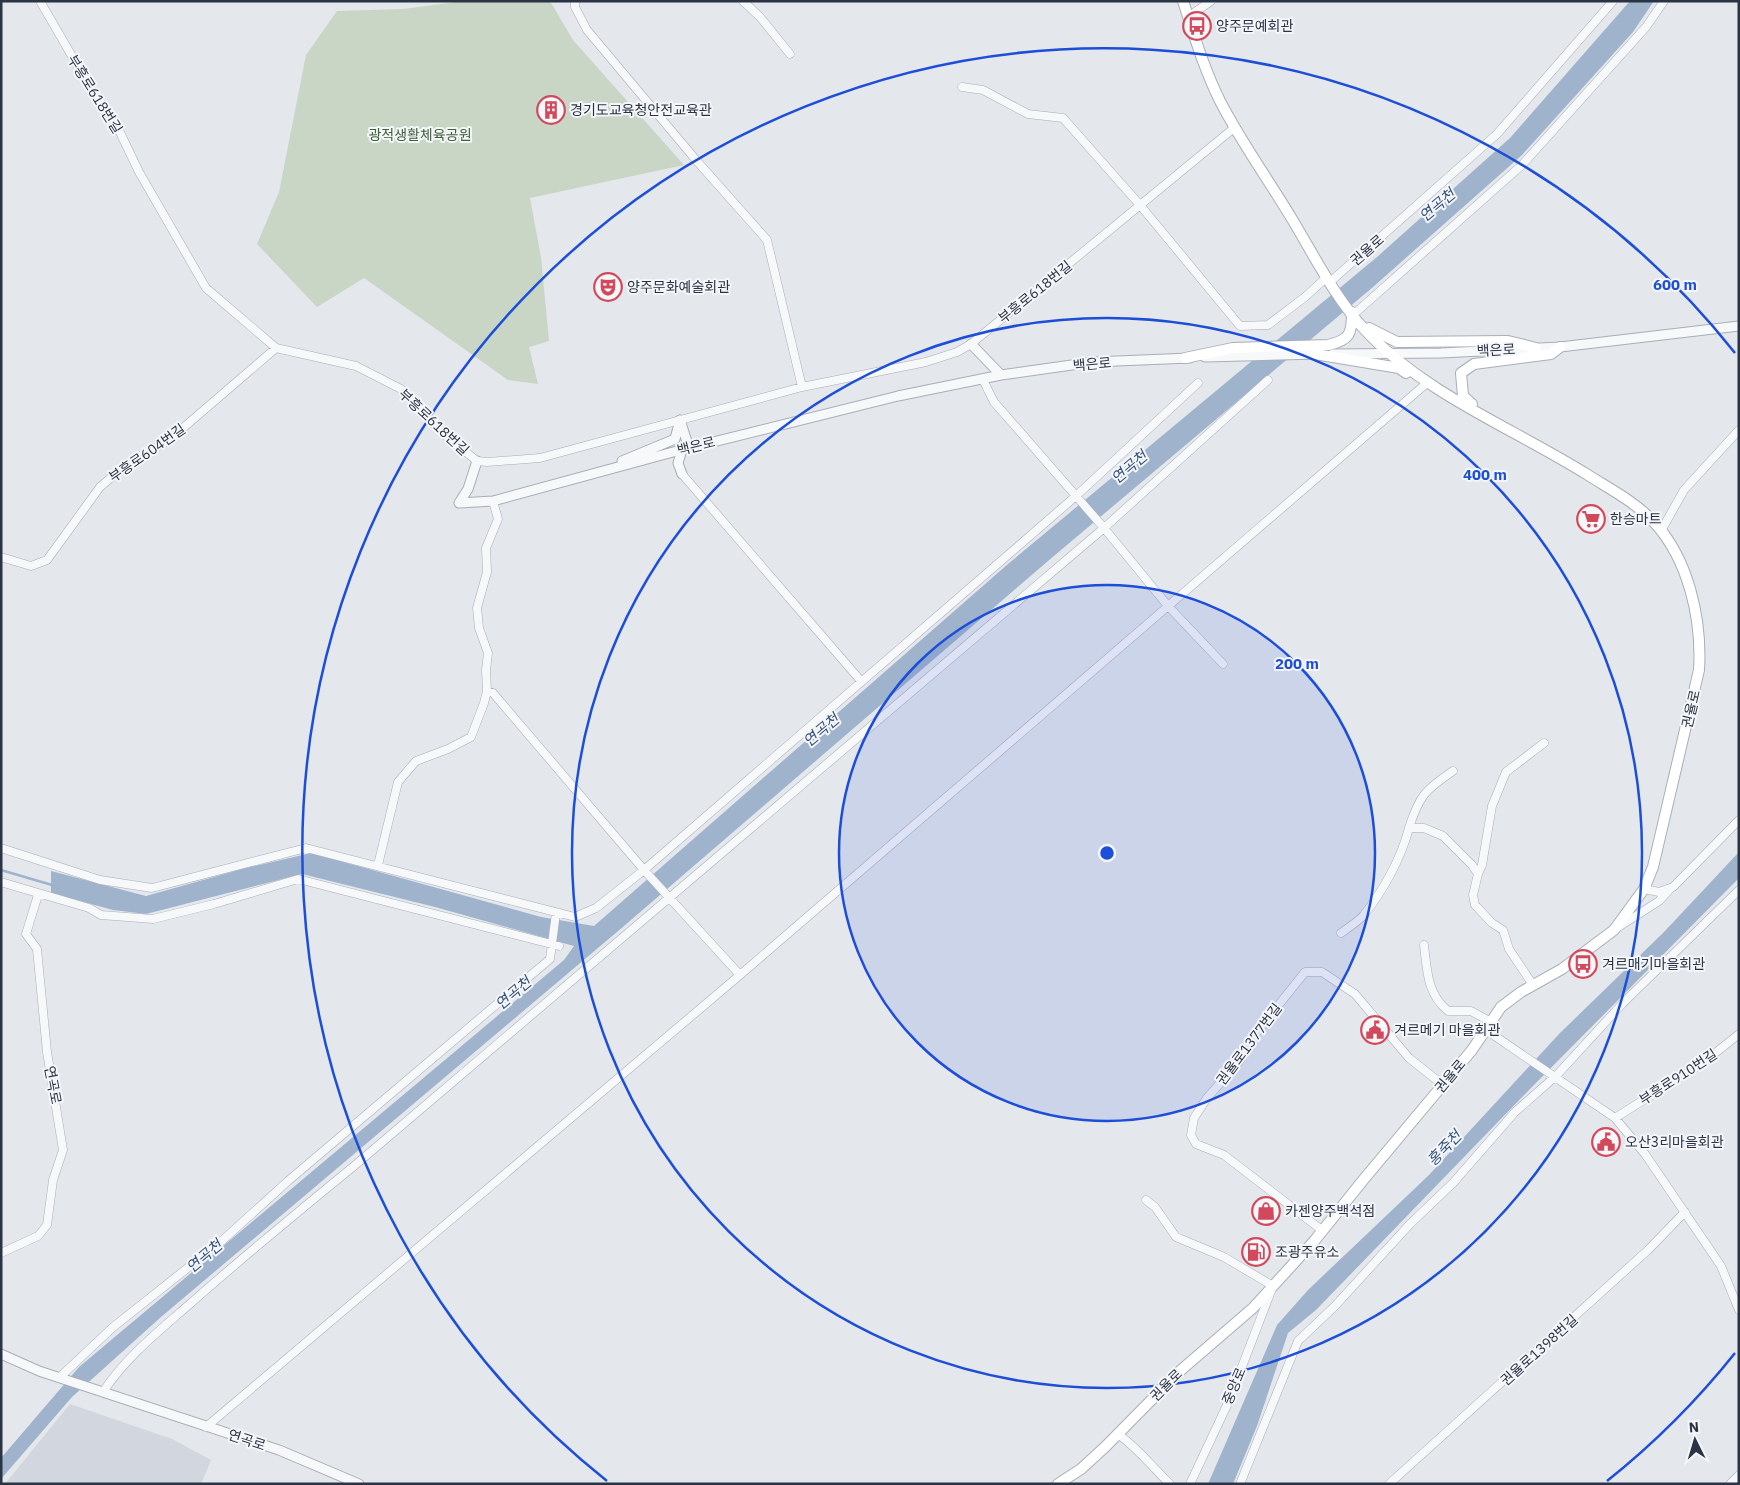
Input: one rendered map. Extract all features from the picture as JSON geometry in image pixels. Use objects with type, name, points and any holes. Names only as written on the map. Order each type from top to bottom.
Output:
[{"type":"main road","points":[[1183,1],[1211,84],[1234,128],[1329,279]]},
{"type":"main road","name":"권율로","points":[[1058,1484],[1081,1469],[1164,1386],[1253,1308],[1323,1231],[1443,1085],[1506,1003],[1562,969],[1614,930],[1644,889],[1653,867],[1697,683],[1700,658],[1696,616],[1687,582],[1671,546],[1661,531],[1646,515],[1624,498],[1521,436],[1425,384],[1391,354],[1354,315],[1329,279]]},
{"type":"main road","points":[[1185,358],[1233,352],[1314,349],[1341,342],[1347,337],[1352,328],[1354,315],[1397,342],[1508,340],[1536,348]]},
{"type":"main road","points":[[1521,436],[1485,410],[1469,402],[1463,396],[1461,373],[1474,364],[1551,354],[1560,347]]},
{"type":"main road","points":[[1314,349],[1399,368],[1425,384]]},
{"type":"street","name":"부흥로618번길","points":[[40,1],[91,89],[116,124],[139,172],[206,288],[276,348],[356,366],[401,389],[446,436],[477,461],[540,458],[802,387],[926,362],[956,352],[971,344],[1234,128]]},
{"type":"street","points":[[575,1],[575,7],[587,30],[696,160],[767,240],[802,387]]},
{"type":"street","points":[[743,1],[760,17],[790,54]]},
{"type":"street","points":[[1188,17],[1210,1]]},
{"type":"street","name":"권율로","points":[[1140,205],[1240,326],[1268,325],[1329,279],[1497,134],[1613,1]]},
{"type":"street","points":[[1354,315],[1522,165],[1646,27],[1664,1]]},
{"type":"street","points":[[962,87],[983,90],[1028,114],[1063,118],[1140,205]]},
{"type":"street","name":"백은로","points":[[1233,352],[1301,354],[1314,349],[1391,354],[1560,347],[1739,326]]},
{"type":"street","points":[[971,344],[1001,375]]},
{"type":"street","name":"부흥로604번길","points":[[1,557],[32,566],[47,560],[100,487],[127,464],[169,440],[276,348]]},
{"type":"street","name":"백은로","points":[[477,461],[468,489],[459,503],[493,500],[898,396],[1001,375],[1093,362],[1185,358]]},
{"type":"street","points":[[983,380],[994,402],[1104,528],[1168,606],[1223,664]]},
{"type":"street","points":[[103,1392],[117,1372],[135,1352],[249,1251],[670,898],[1104,528],[1268,380]]},
{"type":"street","points":[[1,848],[100,880],[152,888],[306,848],[378,865],[556,913],[576,916],[596,908],[644,870],[860,681],[1076,496],[1198,384]]},
{"type":"street","points":[[206,1427],[740,975],[1425,384]]},
{"type":"street","points":[[680,420],[686,449],[678,463],[682,474],[860,681]]},
{"type":"street","points":[[594,474],[674,439],[680,420]]},
{"type":"street","points":[[1661,531],[1684,490],[1739,430]]},
{"type":"street","points":[[378,865],[398,782],[416,761],[448,749],[471,736],[487,691],[486,670],[488,653],[479,628],[477,608],[488,572],[486,548],[498,519],[493,500]]},
{"type":"street","points":[[487,691],[492,693],[644,870],[740,975]]},
{"type":"street","points":[[1533,985],[1509,949],[1503,930],[1492,924],[1475,905],[1473,895],[1482,865],[1492,806],[1506,772],[1544,743]]},
{"type":"street","points":[[1342,933],[1362,917],[1384,883],[1404,846],[1419,800],[1430,787],[1453,771]]},
{"type":"street","points":[[1614,930],[1659,901],[1739,820]]},
{"type":"street","points":[[1409,828],[1424,828],[1443,836],[1472,865],[1478,874]]},
{"type":"street","points":[[1,882],[38,895],[89,908],[101,914],[153,919],[214,904],[298,879],[555,945]]},
{"type":"street","points":[[1644,889],[1659,892],[1673,887]]},
{"type":"street","points":[[1240,1484],[1298,1342],[1334,1307],[1410,1224],[1453,1183],[1515,1112],[1556,1076],[1623,1003],[1739,890]]},
{"type":"street","name":"연곡로","points":[[1,1253],[38,1236],[47,1225],[53,1180],[63,1150],[47,1052],[37,950],[26,934],[38,895]]},
{"type":"street","points":[[1,1354],[27,1366],[60,1377],[112,1328],[224,1239],[288,1181],[550,959],[555,945],[556,913]]},
{"type":"street","points":[[1424,945],[1428,978],[1435,999],[1448,1011],[1471,1011],[1517,1052],[1556,1076],[1615,1118],[1645,1154],[1722,1266],[1739,1310]]},
{"type":"street","name":"권율로1377번길","points":[[1323,1231],[1224,1155],[1196,1144],[1192,1135],[1194,1118],[1207,1098],[1238,1063],[1254,1037],[1304,972],[1322,972],[1354,994],[1409,1058],[1443,1085]]},
{"type":"street","name":"부흥로910번길","points":[[1615,1118],[1704,1062],[1739,1034]]},
{"type":"street","points":[[1146,1200],[1155,1207],[1176,1237],[1224,1257],[1273,1286]]},
{"type":"street","name":"권율로1398번길","points":[[1389,1484],[1648,1250],[1685,1212]]},
{"type":"street","name":"중앙로","points":[[1190,1484],[1228,1403],[1273,1286]]},
{"type":"street","name":"연곡로","points":[[60,1377],[279,1450],[359,1484]]},
{"type":"street","points":[[1118,1434],[1140,1450],[1170,1484]]},
{"type":"street","points":[[1730,1484],[1739,1475]]},
{"type":"shaded area","points":[[70,1404],[172,1439],[211,1460],[201,1484],[5,1484]]},
{"type":"green space","name":"광적생활체육공원","points":[[464,1],[550,1],[573,40],[684,165],[530,198],[541,257],[549,341],[529,347],[538,384],[508,380],[364,278],[317,307],[257,244],[279,192],[306,55],[337,11],[403,9]]},
{"type":"water","name":"연곡천","points":[[1630,1],[1654,1],[1633,32],[1522,155],[1373,287],[1048,561],[624,926],[161,1317],[72,1397],[1,1479],[1,1458],[79,1367],[564,960],[574,946],[435,907],[302,874],[146,914],[113,910],[51,893],[51,871],[146,896],[246,868],[311,853],[541,917],[594,926],[1008,564],[1377,257],[1510,138]]},
{"type":"water","points":[[1739,852],[1739,878],[1529,1090],[1316,1310],[1288,1333],[1257,1426],[1233,1484],[1208,1484],[1277,1325],[1308,1290],[1429,1175],[1560,1033],[1664,932]]},
{"type":"waterway","points":[[1,870],[52,885]]},
{"type":"place","name":"양주문예회관","points":[[1197,26]]},
{"type":"place","name":"경기도교육청안전교육관","points":[[551,110]]},
{"type":"place","name":"양주문화예술회관","points":[[608,287]]},
{"type":"place","name":"한승마트","points":[[1591,519]]},
{"type":"place","name":"겨르매기마을회관","points":[[1583,964]]},
{"type":"place","name":"겨르메기 마을회관","points":[[1375,1030]]},
{"type":"place","name":"오산3리마을회관","points":[[1606,1142]]},
{"type":"place","name":"카젠양주백석점","points":[[1266,1211]]},
{"type":"place","name":"조광주유소","points":[[1256,1252]]},
{"type":"water label","name":"홍죽천","points":[[1444,1148]]}]
